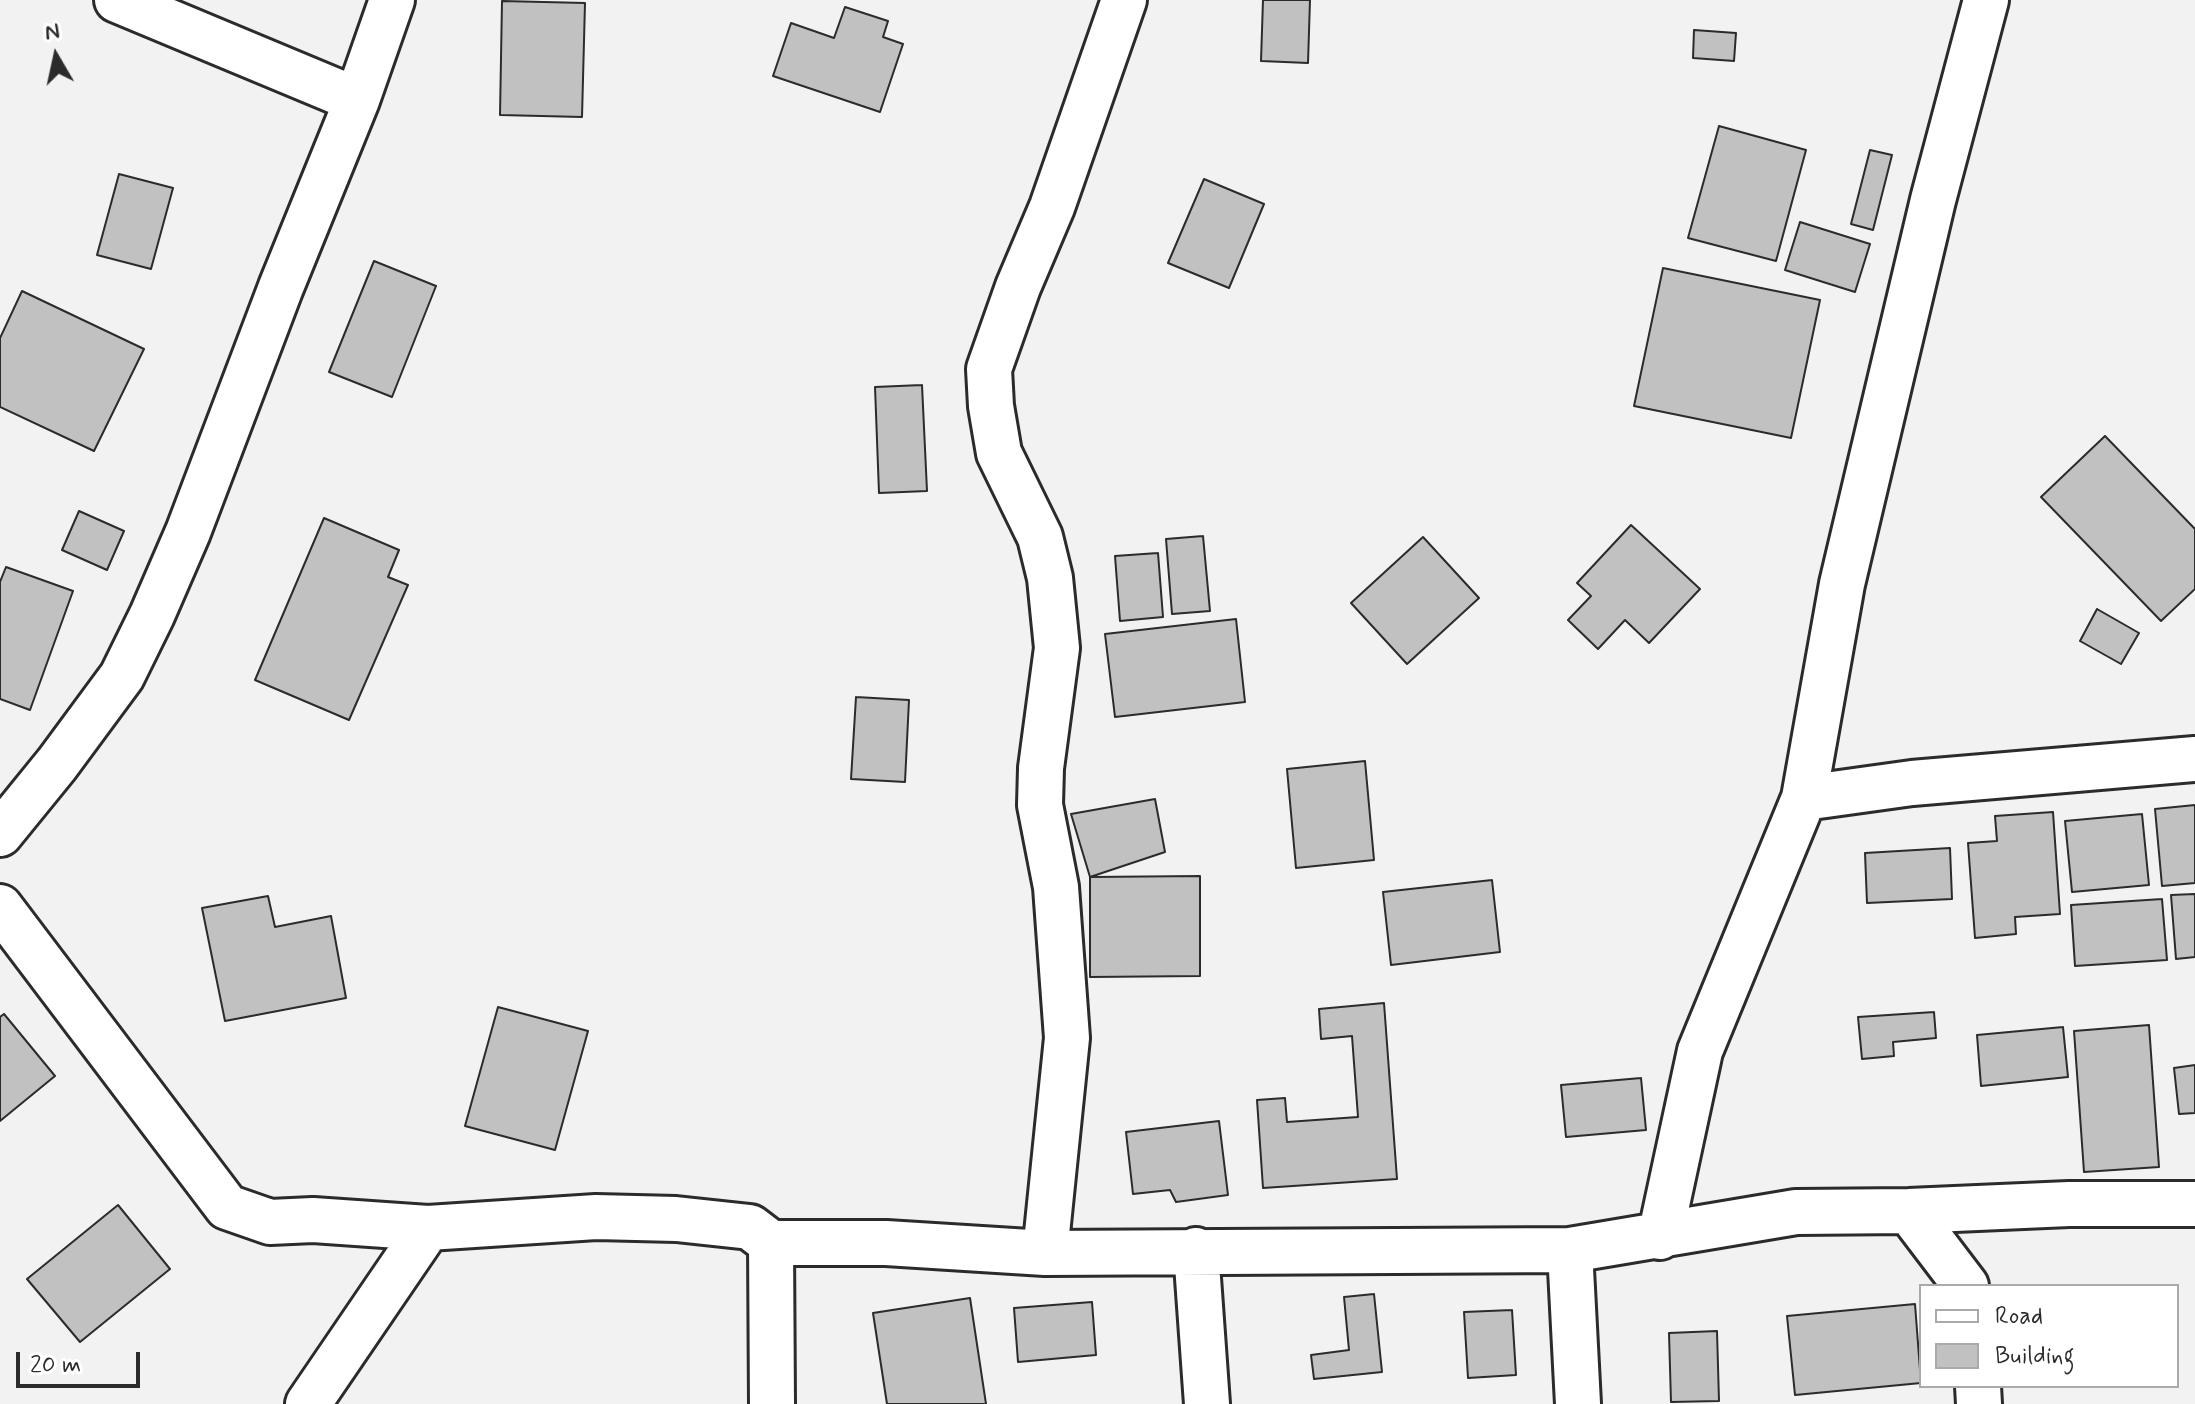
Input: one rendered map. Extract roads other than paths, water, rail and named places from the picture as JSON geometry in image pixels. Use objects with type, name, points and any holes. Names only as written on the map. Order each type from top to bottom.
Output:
[{"type":"street","points":[[117,0],[357,100]]},
{"type":"street","points":[[0,834],[122,676],[152,615],[188,532],[281,287],[357,100],[392,0]]},
{"type":"street","points":[[1045,1253],[1067,1038],[1056,887],[1040,805],[1041,768],[1057,648],[1050,578],[1040,537],[999,453],[989,369],[1018,287],[1052,207],[1124,0]]},
{"type":"street","points":[[1660,1237],[1700,1051],[1804,798],[1842,584],[1933,200],[1986,0]]},
{"type":"street","points":[[1804,798],[1912,783],[2195,759]]},
{"type":"street","points":[[0,907],[227,1207],[270,1222],[313,1220],[428,1228],[596,1217],[676,1219],[750,1227],[771,1243],[886,1243],[1045,1253],[1570,1250],[1796,1212],[2069,1204],[2195,1204]]},
{"type":"street","points":[[1909,1211],[1964,1284]]},
{"type":"street","points":[[308,1404],[428,1228]]},
{"type":"street","points":[[771,1243],[772,1404]]},
{"type":"street","points":[[1196,1250],[1207,1404]]},
{"type":"street","points":[[1570,1250],[1578,1404]]}]
